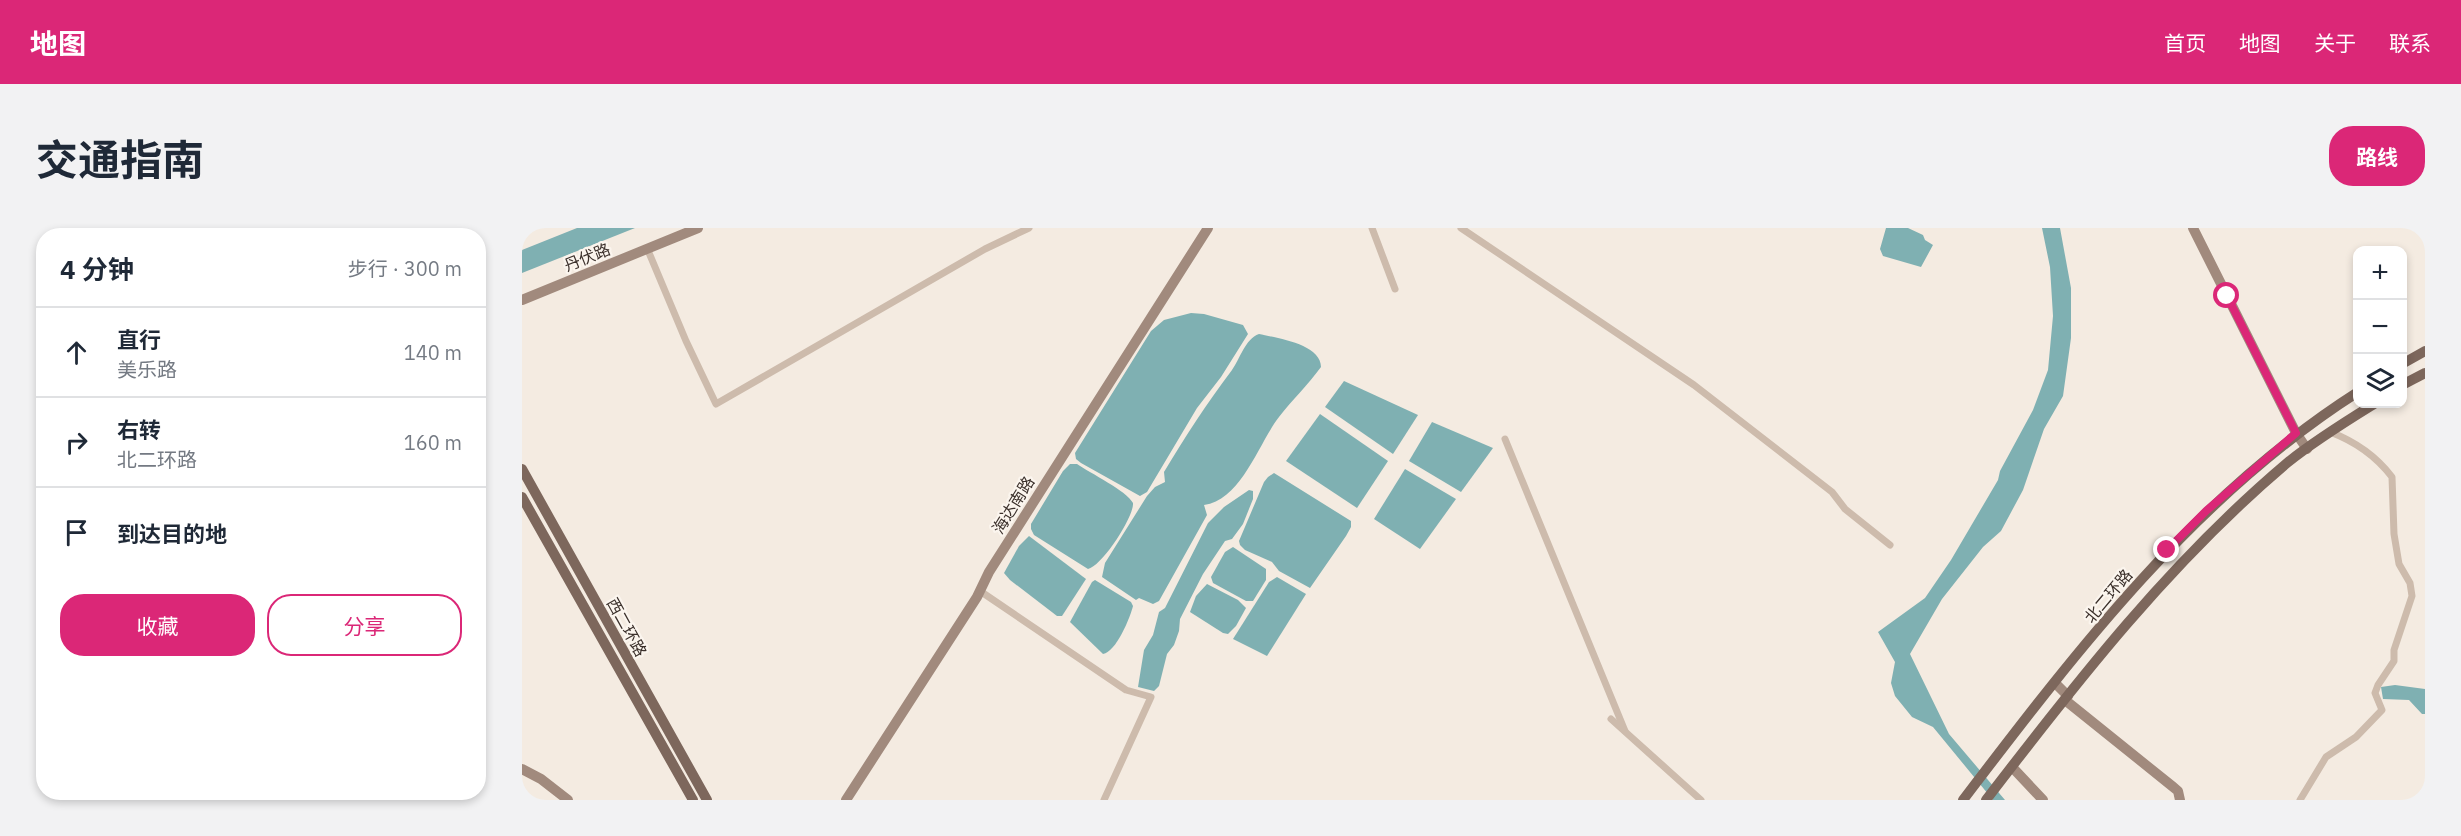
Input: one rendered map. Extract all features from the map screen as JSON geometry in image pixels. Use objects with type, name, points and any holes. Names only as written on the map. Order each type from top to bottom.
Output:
[{"type":"main road","points":[[2407,362],[2425,351]]},
{"type":"main road","points":[[2407,383],[2425,373]]},
{"type":"main road","name":"北二环路","points":[[1963,800],[2055,683],[2167,550],[2206,511],[2296,433],[2353,395]]},
{"type":"main road","name":"北二环路","points":[[1990,794],[2141,607],[2180,564],[2288,463],[2368,408]]},
{"type":"main road","name":"西二环路","points":[[522,469],[707,800]]},
{"type":"main road","name":"西二环路","points":[[522,497],[693,800]]},
{"type":"street","name":"丹伏路","points":[[522,300],[698,228]]},
{"type":"street","points":[[647,248],[686,341],[716,404],[985,249],[1029,228]]},
{"type":"street","name":"海达南路","points":[[846,800],[1208,228]]},
{"type":"street","points":[[1372,228],[1395,289]]},
{"type":"street","points":[[1461,228],[1694,386],[1832,492],[1845,509],[1890,545]]},
{"type":"street","points":[[2193,228],[2296,433],[2307,449]]},
{"type":"street","points":[[2300,800],[2326,757],[2356,737],[2382,710],[2375,693],[2394,661],[2394,650],[2412,596],[2410,583],[2399,564],[2394,534],[2392,477],[2374,458],[2347,439],[2330,432]]},
{"type":"street","points":[[1506,439],[1625,731]]},
{"type":"street","points":[[980,591],[1126,690],[1151,697],[1104,800]]},
{"type":"street","points":[[2055,683],[2067,698],[2178,791],[2180,800]]},
{"type":"street","points":[[1611,718],[1701,800]]},
{"type":"street","points":[[2012,767],[2043,800]]},
{"type":"street","points":[[522,769],[541,779],[568,800]]},
{"type":"water","points":[[577,228],[635,228],[522,273],[522,250]]},
{"type":"water","points":[[1886,228],[1908,228],[1923,235],[1925,240],[1933,245],[1921,267],[1883,256],[1880,249]]},
{"type":"water","points":[[2042,228],[2060,228],[2071,288],[2071,338],[2063,396],[2044,429],[2023,490],[2001,531],[1983,547],[1942,599],[1910,654],[1949,734],[2005,800],[1993,800],[1933,727],[1912,717],[1895,696],[1891,683],[1895,662],[1878,632],[1925,598],[1951,560],[1998,480],[2000,471],[2033,410],[2048,370],[2053,316],[2050,267]]},
{"type":"water","points":[[1191,313],[1204,314],[1243,325],[1248,334],[1221,377],[1197,408],[1147,492],[1140,496],[1081,463],[1076,459],[1075,453],[1151,331],[1164,320]]},
{"type":"water","points":[[1259,334],[1297,343],[1314,353],[1321,367],[1271,428],[1239,482],[1217,501],[1204,505],[1207,515],[1159,601],[1153,604],[1139,598],[1136,600],[1102,577],[1105,563],[1147,496],[1155,487],[1165,482],[1164,472],[1246,345]]},
{"type":"water","points":[[1344,381],[1418,415],[1393,454],[1325,407]]},
{"type":"water","points":[[1320,414],[1388,461],[1357,508],[1286,461]]},
{"type":"water","points":[[1432,422],[1493,448],[1461,492],[1409,461]]},
{"type":"water","points":[[1070,464],[1077,464],[1108,482],[1124,493],[1133,503],[1128,519],[1116,540],[1101,559],[1088,569],[1034,535],[1031,529],[1031,524],[1063,471]]},
{"type":"water","points":[[1405,469],[1456,499],[1420,549],[1374,519]]},
{"type":"water","points":[[1274,473],[1351,521],[1351,527],[1346,536],[1310,588],[1279,571],[1272,562],[1245,550],[1240,545],[1239,541],[1264,482]]},
{"type":"water","points":[[1249,490],[1253,491],[1253,499],[1243,524],[1232,539],[1225,541],[1203,574],[1180,619],[1179,631],[1174,645],[1167,654],[1159,686],[1154,691],[1138,687],[1144,650],[1153,635],[1159,612],[1165,608],[1208,523],[1224,507]]},
{"type":"water","points":[[1029,536],[1086,579],[1062,616],[1057,616],[1004,573],[1019,546]]},
{"type":"water","points":[[1233,547],[1266,569],[1266,580],[1253,601],[1246,601],[1213,583],[1211,577],[1225,552]]},
{"type":"water","points":[[1277,577],[1306,594],[1267,656],[1233,639],[1269,582]]},
{"type":"water","points":[[1095,580],[1131,602],[1133,606],[1126,626],[1117,641],[1108,652],[1103,654],[1070,622]]},
{"type":"water","points":[[1207,584],[1238,600],[1246,608],[1236,626],[1228,634],[1190,612],[1196,596]]},
{"type":"water","points":[[2395,685],[2425,689],[2425,714],[2422,714],[2409,700],[2383,699],[2381,687]]},
{"type":"route","points":[[2167,550],[2206,511],[2296,433],[2227,296]]}]
